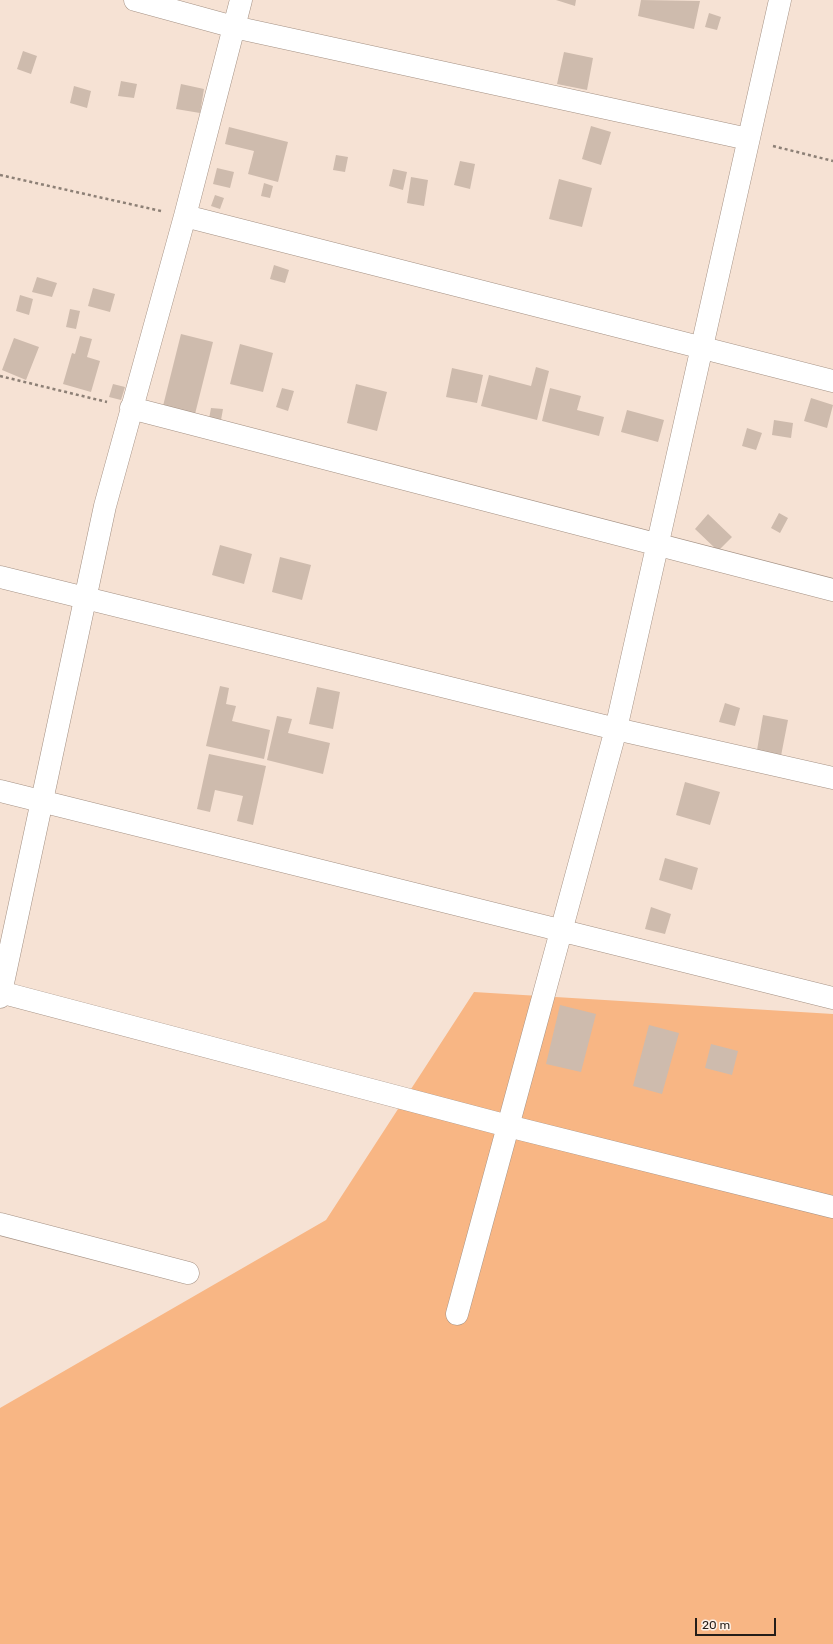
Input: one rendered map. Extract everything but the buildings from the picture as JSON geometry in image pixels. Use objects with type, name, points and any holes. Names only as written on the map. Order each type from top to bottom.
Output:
[{"type":"street","points":[[135,0],[234,27],[748,139]]},
{"type":"street","points":[[241,0],[185,216],[105,506],[0,994],[508,1126],[833,1206]]},
{"type":"street","points":[[457,1314],[616,729],[780,0]]},
{"type":"street","points":[[185,216],[701,346],[833,381]]},
{"type":"street","points":[[131,408],[833,590]]},
{"type":"street","points":[[0,577],[85,600],[616,729],[833,778]]},
{"type":"street","points":[[0,790],[833,998]]},
{"type":"street","points":[[0,1224],[188,1273]]},
{"type":"path","points":[[748,139],[833,161]]},
{"type":"path","points":[[0,175],[185,216]]},
{"type":"path","points":[[0,376],[131,408]]},
{"type":"shaded area","points":[[474,992],[833,1014],[833,1644],[0,1644],[0,1408],[326,1220]]}]
